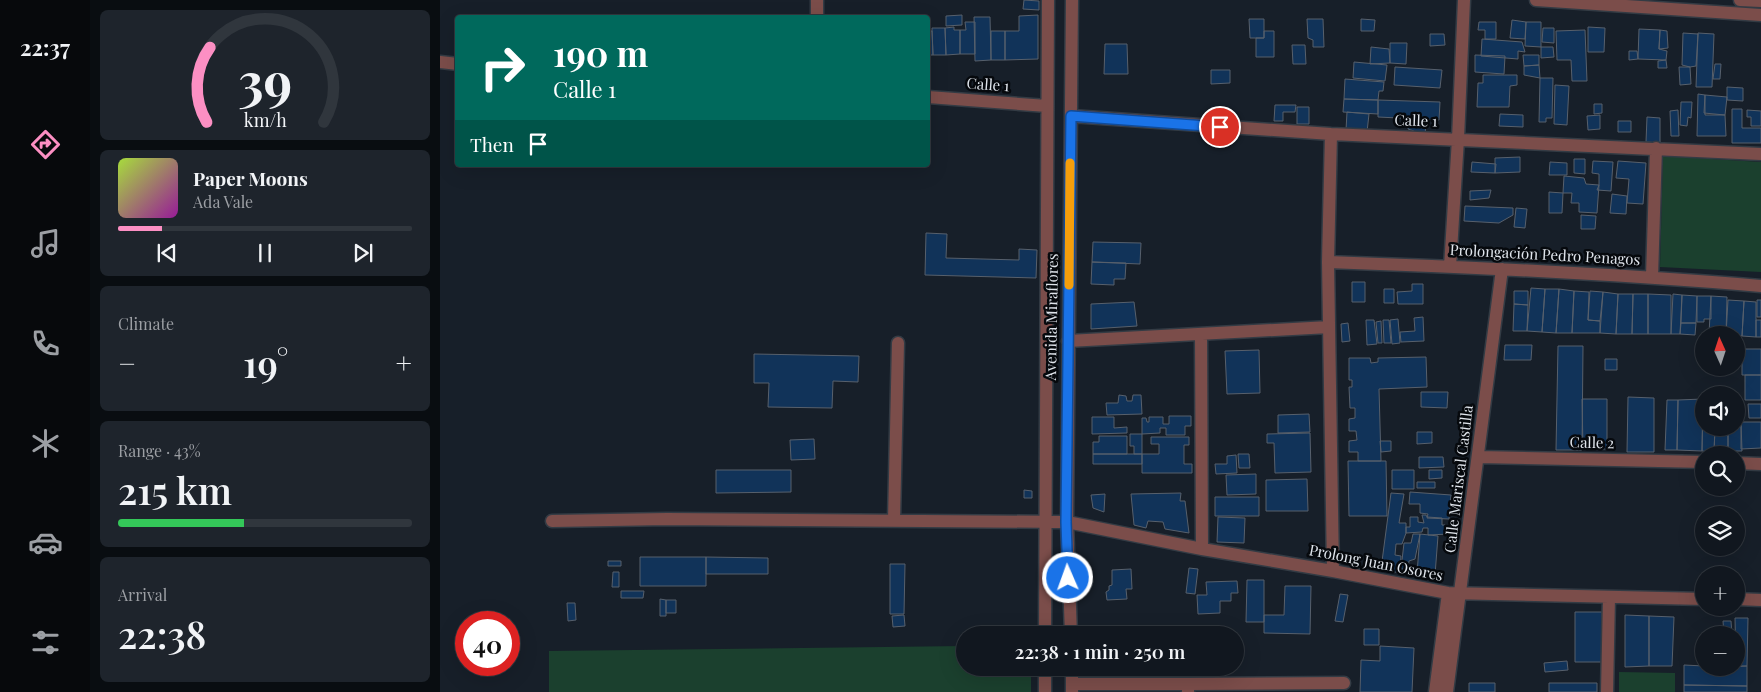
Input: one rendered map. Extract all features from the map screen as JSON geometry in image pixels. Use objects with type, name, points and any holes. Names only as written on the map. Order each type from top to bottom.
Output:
[{"type":"street","points":[[817,0],[817,15]]},
{"type":"street","name":"Avenida Miraflores","points":[[1045,626],[1048,0]]},
{"type":"street","name":"Avenida Miraflores","points":[[1070,626],[1066,522],[1072,0]]},
{"type":"street","points":[[1450,267],[1464,0]]},
{"type":"street","points":[[1536,0],[1761,15]]},
{"type":"street","points":[[1740,0],[1761,1]]},
{"type":"street","points":[[440,62],[455,64]]},
{"type":"street","name":"Calle 1","points":[[930,97],[1047,106]]},
{"type":"street","name":"Calle 1","points":[[1071,116],[1331,134],[1761,154]]},
{"type":"street","points":[[1331,134],[1328,262],[1333,571]]},
{"type":"street","points":[[1652,277],[1656,148]]},
{"type":"street","name":"Prolongación Pedro Penagos","points":[[1328,262],[1652,277],[1761,286]]},
{"type":"street","name":"Calle Mariscal Castilla","points":[[1435,692],[1479,457],[1502,270]]},
{"type":"street","points":[[1068,342],[1329,327]]},
{"type":"street","points":[[1201,334],[1202,549]]},
{"type":"street","points":[[894,520],[898,343]]},
{"type":"street","name":"Calle 2","points":[[1479,457],[1695,462]]},
{"type":"street","points":[[1745,463],[1761,464]]},
{"type":"street","name":"Prolong Juan Osores","points":[[552,521],[667,519],[1066,522],[1202,549],[1454,594],[1695,599]]},
{"type":"street","name":"Calle Mariscal Castilla","points":[[1447,692],[1454,594]]},
{"type":"street","points":[[1607,692],[1609,597]]},
{"type":"street","points":[[1745,599],[1761,600]]},
{"type":"street","points":[[1045,676],[1045,692]]},
{"type":"street","points":[[1072,688],[1188,688],[1344,683]]},
{"type":"green space","points":[[1663,156],[1761,162],[1761,272],[1660,267]]},
{"type":"green space","points":[[956,646],[956,676],[1031,676],[1031,692],[549,692],[549,651]]},
{"type":"green space","points":[[1619,672],[1675,673],[1675,692],[1619,692]]},
{"type":"building","points":[[1024,0],[1039,1],[1039,10],[1023,9]]},
{"type":"building","points":[[962,15],[962,25],[946,26],[946,16]]},
{"type":"building","points":[[1038,15],[1038,59],[1005,60],[1005,31],[1019,31],[1019,16]]},
{"type":"building","points":[[974,17],[990,17],[991,60],[975,61]]},
{"type":"building","points":[[1249,19],[1264,19],[1264,38],[1250,38]]},
{"type":"building","points":[[1307,19],[1323,19],[1324,47],[1313,47],[1313,40],[1308,38]]},
{"type":"building","points":[[1361,19],[1375,20],[1374,31],[1361,31]]},
{"type":"building","points":[[1512,20],[1526,22],[1525,39],[1510,38]]},
{"type":"building","points":[[965,22],[975,22],[975,54],[960,54],[960,30],[966,30]]},
{"type":"building","points":[[1479,22],[1496,22],[1496,39],[1485,39],[1485,30],[1478,30]]},
{"type":"building","points":[[1526,22],[1541,22],[1541,47],[1525,46]]},
{"type":"building","points":[[954,27],[954,30],[960,30],[960,54],[946,55],[945,28]]},
{"type":"building","points":[[1588,27],[1605,28],[1604,52],[1588,52]]},
{"type":"building","points":[[932,28],[945,28],[946,55],[933,55]]},
{"type":"building","points":[[1543,28],[1554,28],[1554,43],[1542,42]]},
{"type":"building","points":[[1639,29],[1660,30],[1659,49],[1667,51],[1666,60],[1638,59]]},
{"type":"building","points":[[1585,30],[1587,81],[1572,81],[1571,60],[1557,60],[1556,31]]},
{"type":"building","points":[[1660,30],[1667,31],[1668,48],[1659,49]]},
{"type":"building","points":[[930,31],[932,31],[933,55],[930,55]]},
{"type":"building","points":[[991,31],[1005,31],[1005,60],[991,60]]},
{"type":"building","points":[[1264,31],[1274,31],[1274,57],[1256,57],[1256,38],[1264,38]]},
{"type":"building","points":[[1683,33],[1698,34],[1696,66],[1682,65]]},
{"type":"building","points":[[1698,33],[1714,34],[1712,87],[1696,87]]},
{"type":"building","points":[[1430,34],[1444,34],[1445,45],[1430,46]]},
{"type":"building","points":[[1482,39],[1522,42],[1525,52],[1518,51],[1518,59],[1481,56]]},
{"type":"building","points":[[1390,43],[1407,43],[1406,64],[1390,63]]},
{"type":"building","points":[[1105,44],[1127,44],[1128,74],[1104,74]]},
{"type":"building","points":[[1292,45],[1305,45],[1306,64],[1293,64]]},
{"type":"building","points":[[1371,47],[1389,49],[1390,63],[1370,64]]},
{"type":"building","points":[[1541,47],[1553,47],[1554,57],[1541,58]]},
{"type":"building","points":[[1629,51],[1637,51],[1638,59],[1629,60]]},
{"type":"building","points":[[1475,55],[1505,56],[1504,74],[1475,72]]},
{"type":"building","points":[[1523,55],[1539,55],[1539,65],[1524,66]]},
{"type":"building","points":[[1666,60],[1667,68],[1658,68],[1658,61]]},
{"type":"building","points":[[1354,62],[1387,65],[1385,81],[1353,78]]},
{"type":"building","points":[[1715,64],[1721,64],[1720,79],[1713,79]]},
{"type":"building","points":[[1539,65],[1540,78],[1524,75],[1524,66]]},
{"type":"building","points":[[1395,67],[1442,70],[1440,88],[1394,85]]},
{"type":"building","points":[[1679,67],[1690,67],[1691,84],[1680,85]]},
{"type":"building","points":[[1211,70],[1230,70],[1230,83],[1211,84]]},
{"type":"building","points":[[1483,75],[1517,75],[1517,85],[1510,86],[1509,107],[1477,107],[1478,83],[1483,83]]},
{"type":"building","points":[[1540,78],[1553,78],[1552,118],[1546,118],[1546,122],[1539,122]]},
{"type":"building","points":[[1345,79],[1384,82],[1383,91],[1379,91],[1378,100],[1344,99]]},
{"type":"building","points":[[1555,85],[1569,86],[1567,125],[1554,124]]},
{"type":"building","points":[[1727,87],[1743,88],[1743,101],[1727,100]]},
{"type":"building","points":[[1698,94],[1705,95],[1705,115],[1725,115],[1726,136],[1697,136]]},
{"type":"building","points":[[1705,95],[1727,97],[1725,115],[1704,113]]},
{"type":"building","points":[[1344,99],[1378,100],[1378,114],[1343,112]]},
{"type":"building","points":[[1378,100],[1440,102],[1439,120],[1378,117]]},
{"type":"building","points":[[1681,102],[1692,102],[1691,118],[1688,117],[1687,126],[1680,125]]},
{"type":"building","points":[[1594,104],[1602,104],[1602,113],[1594,114]]},
{"type":"building","points":[[1275,105],[1296,105],[1295,112],[1283,112],[1283,121],[1274,121]]},
{"type":"building","points":[[1297,107],[1309,107],[1309,124],[1297,124]]},
{"type":"building","points":[[1732,109],[1742,109],[1742,128],[1761,128],[1761,143],[1732,143]]},
{"type":"building","points":[[1678,110],[1679,136],[1671,136],[1670,111]]},
{"type":"building","points":[[1747,110],[1761,111],[1761,126],[1751,126],[1751,117],[1747,117]]},
{"type":"building","points":[[1347,112],[1369,114],[1367,132],[1346,130]]},
{"type":"building","points":[[1500,114],[1523,115],[1523,127],[1499,126]]},
{"type":"building","points":[[1600,115],[1600,129],[1588,130],[1587,116]]},
{"type":"building","points":[[1647,117],[1660,118],[1660,143],[1646,142]]},
{"type":"building","points":[[1408,120],[1426,121],[1425,136],[1414,135],[1414,131],[1408,129]]},
{"type":"building","points":[[1618,121],[1631,121],[1631,132],[1618,132]]},
{"type":"building","points":[[1520,157],[1520,172],[1495,173],[1495,158]]},
{"type":"building","points":[[1574,159],[1585,159],[1585,174],[1574,173]]},
{"type":"building","points":[[1593,161],[1613,162],[1611,191],[1597,190],[1599,174],[1592,173]]},
{"type":"building","points":[[1618,161],[1646,163],[1643,204],[1627,203],[1629,179],[1616,178]]},
{"type":"building","points":[[1472,162],[1496,164],[1495,173],[1471,172]]},
{"type":"building","points":[[1550,162],[1567,163],[1567,175],[1549,175]]},
{"type":"building","points":[[1564,176],[1584,178],[1586,184],[1599,185],[1597,213],[1579,212],[1579,203],[1571,203],[1572,193],[1563,193]]},
{"type":"building","points":[[1491,190],[1489,198],[1470,200],[1470,191]]},
{"type":"building","points":[[1549,192],[1563,193],[1562,213],[1549,213]]},
{"type":"building","points":[[1612,194],[1627,196],[1626,214],[1610,213]]},
{"type":"building","points":[[1465,206],[1513,208],[1513,215],[1499,223],[1464,221]]},
{"type":"building","points":[[1516,208],[1527,209],[1525,228],[1514,227]]},
{"type":"building","points":[[1581,215],[1596,216],[1595,229],[1581,229]]},
{"type":"building","points":[[926,233],[947,234],[946,258],[1019,260],[1019,249],[1037,250],[1036,278],[925,275]]},
{"type":"building","points":[[1093,242],[1141,243],[1140,264],[1092,262]]},
{"type":"building","points":[[1092,262],[1126,263],[1125,279],[1114,279],[1114,285],[1091,284]]},
{"type":"building","points":[[1352,282],[1365,282],[1365,302],[1352,302]]},
{"type":"building","points":[[1412,284],[1423,284],[1423,304],[1398,304],[1397,292],[1412,291]]},
{"type":"building","points":[[1531,288],[1545,289],[1542,332],[1527,331]]},
{"type":"building","points":[[1384,289],[1394,289],[1394,303],[1384,303]]},
{"type":"building","points":[[1545,289],[1559,289],[1556,333],[1542,332]]},
{"type":"building","points":[[1559,289],[1574,291],[1572,333],[1556,333]]},
{"type":"building","points":[[1514,291],[1528,291],[1528,305],[1514,304]]},
{"type":"building","points":[[1574,291],[1589,292],[1588,320],[1600,321],[1600,333],[1572,333]]},
{"type":"building","points":[[1590,291],[1603,292],[1600,321],[1588,320]]},
{"type":"building","points":[[1603,292],[1618,294],[1616,334],[1600,333]]},
{"type":"building","points":[[1618,294],[1633,294],[1632,334],[1616,334]]},
{"type":"building","points":[[1633,294],[1648,294],[1648,334],[1632,334]]},
{"type":"building","points":[[1648,294],[1671,295],[1671,334],[1648,334]]},
{"type":"building","points":[[1673,294],[1682,295],[1680,334],[1671,334]]},
{"type":"building","points":[[1682,295],[1697,296],[1696,323],[1681,323]]},
{"type":"building","points":[[1697,296],[1711,296],[1711,319],[1704,319],[1704,322],[1697,322]]},
{"type":"building","points":[[1711,296],[1727,297],[1726,326],[1709,326]]},
{"type":"building","points":[[1728,300],[1744,301],[1743,326],[1727,326]]},
{"type":"building","points":[[1757,300],[1761,300],[1761,317],[1757,317]]},
{"type":"building","points":[[1744,301],[1756,302],[1756,337],[1745,336],[1745,326],[1743,326]]},
{"type":"building","points":[[1134,302],[1137,326],[1091,329],[1091,304]]},
{"type":"building","points":[[1514,304],[1528,305],[1527,331],[1513,331]]},
{"type":"building","points":[[1423,317],[1424,341],[1401,342],[1400,332],[1415,331],[1414,318]]},
{"type":"building","points":[[1398,319],[1400,343],[1392,344],[1390,320]]},
{"type":"building","points":[[1366,320],[1374,320],[1377,344],[1367,345]]},
{"type":"building","points":[[1383,320],[1389,320],[1391,343],[1384,343]]},
{"type":"building","points":[[1756,320],[1761,320],[1761,337],[1756,337]]},
{"type":"building","points":[[1381,321],[1382,343],[1378,343],[1376,322]]},
{"type":"building","points":[[1348,323],[1350,341],[1342,342],[1341,324]]},
{"type":"building","points":[[1681,323],[1696,323],[1695,335],[1680,334]]},
{"type":"building","points":[[1505,345],[1532,345],[1531,360],[1504,360]]},
{"type":"building","points":[[1558,346],[1583,346],[1582,450],[1556,450]]},
{"type":"building","points":[[1745,349],[1761,349],[1761,375],[1745,375]]},
{"type":"building","points":[[1259,350],[1260,393],[1227,394],[1225,351]]},
{"type":"building","points":[[754,354],[859,356],[858,382],[833,381],[832,408],[768,407],[769,383],[754,383]]},
{"type":"building","points":[[1426,357],[1427,387],[1379,389],[1381,461],[1358,461],[1358,452],[1349,452],[1349,441],[1357,440],[1356,431],[1349,431],[1349,419],[1355,418],[1355,408],[1350,408],[1349,387],[1352,387],[1352,380],[1349,380],[1349,358],[1370,358],[1371,363],[1378,362],[1378,358]]},
{"type":"building","points":[[1605,359],[1617,359],[1617,370],[1605,370]]},
{"type":"building","points":[[1761,375],[1761,400],[1745,400],[1745,376]]},
{"type":"building","points":[[1421,392],[1448,392],[1447,408],[1421,407]]},
{"type":"building","points":[[1119,395],[1126,396],[1127,401],[1132,401],[1133,395],[1141,395],[1142,414],[1107,415],[1106,403],[1118,403]]},
{"type":"building","points":[[1628,397],[1654,398],[1654,452],[1627,452]]},
{"type":"building","points":[[1582,399],[1607,399],[1607,449],[1583,449]]},
{"type":"building","points":[[1695,399],[1695,436],[1702,436],[1702,446],[1695,446],[1695,451],[1677,450],[1678,400]]},
{"type":"building","points":[[1667,400],[1678,400],[1677,450],[1665,450]]},
{"type":"building","points":[[1748,404],[1761,404],[1761,418],[1749,418]]},
{"type":"building","points":[[1309,414],[1310,432],[1278,433],[1278,415]]},
{"type":"building","points":[[1169,416],[1191,416],[1191,426],[1185,426],[1185,435],[1166,435],[1166,428],[1160,428],[1160,433],[1142,434],[1142,418],[1146,418],[1147,422],[1149,422],[1149,417],[1163,417],[1163,424],[1169,424]]},
{"type":"building","points":[[1092,417],[1114,417],[1114,428],[1127,427],[1127,433],[1092,434]]},
{"type":"building","points":[[1745,422],[1761,422],[1761,448],[1745,449],[1745,446],[1741,446],[1741,436],[1745,436]]},
{"type":"building","points":[[1417,432],[1432,432],[1432,443],[1417,444]]},
{"type":"building","points":[[1310,433],[1311,472],[1275,473],[1274,443],[1267,443],[1267,434]]},
{"type":"building","points":[[1130,434],[1142,434],[1142,454],[1134,454],[1134,446],[1130,446]]},
{"type":"building","points":[[1099,436],[1127,436],[1127,454],[1093,454],[1093,442],[1099,442]]},
{"type":"building","points":[[1702,436],[1715,436],[1714,446],[1702,446]]},
{"type":"building","points":[[1715,436],[1728,436],[1728,446],[1714,446]]},
{"type":"building","points":[[1728,436],[1741,436],[1742,446],[1728,446]]},
{"type":"building","points":[[1151,437],[1189,437],[1189,445],[1184,445],[1184,464],[1192,464],[1192,473],[1142,473],[1142,454],[1159,454],[1159,444],[1151,444]]},
{"type":"building","points":[[814,439],[815,459],[791,460],[790,440]]},
{"type":"building","points":[[1380,441],[1391,441],[1391,451],[1381,452]]},
{"type":"building","points":[[1093,454],[1142,454],[1142,464],[1093,464]]},
{"type":"building","points":[[1238,454],[1249,454],[1250,468],[1239,468]]},
{"type":"building","points":[[1236,455],[1237,473],[1216,474],[1215,464],[1227,464],[1227,456]]},
{"type":"building","points":[[1419,457],[1443,457],[1444,467],[1419,468]]},
{"type":"building","points":[[1348,461],[1386,461],[1387,516],[1349,516]]},
{"type":"building","points":[[716,470],[791,470],[791,492],[716,493]]},
{"type":"building","points":[[1392,470],[1414,470],[1414,489],[1392,489]]},
{"type":"building","points":[[1429,470],[1442,470],[1442,478],[1429,479]]},
{"type":"building","points":[[1256,474],[1256,494],[1227,495],[1226,475]]},
{"type":"building","points":[[1307,479],[1308,511],[1266,511],[1266,480]]},
{"type":"building","points":[[1417,482],[1435,482],[1435,488],[1417,488]]},
{"type":"building","points":[[1024,490],[1032,491],[1032,498],[1024,498]]},
{"type":"building","points":[[1410,492],[1451,495],[1449,519],[1427,518],[1428,514],[1420,513],[1420,504],[1409,504]]},
{"type":"building","points":[[1181,493],[1180,501],[1185,501],[1189,533],[1165,529],[1163,522],[1148,521],[1146,528],[1134,525],[1131,494]]},
{"type":"building","points":[[1391,493],[1404,494],[1399,523],[1406,523],[1406,533],[1402,544],[1396,544],[1395,555],[1401,556],[1400,573],[1381,569]]},
{"type":"building","points":[[1105,494],[1104,512],[1093,508],[1091,495]]},
{"type":"building","points":[[1215,497],[1259,497],[1259,516],[1215,516]]},
{"type":"building","points":[[1422,515],[1442,518],[1442,525],[1449,528],[1449,534],[1428,535],[1428,528],[1423,528],[1422,532],[1406,533],[1406,527],[1410,527],[1410,517],[1418,517],[1418,522],[1424,523]]},
{"type":"building","points":[[1218,517],[1245,518],[1244,543],[1217,542]]},
{"type":"building","points":[[1413,534],[1420,534],[1415,559],[1409,561],[1408,569],[1401,569],[1404,543],[1411,543]]},
{"type":"building","points":[[1420,534],[1438,536],[1435,575],[1417,574]]},
{"type":"building","points":[[640,557],[706,557],[706,586],[640,586]]},
{"type":"building","points":[[706,557],[768,558],[768,574],[706,574]]},
{"type":"building","points":[[608,561],[621,561],[621,566],[608,566]]},
{"type":"building","points":[[890,564],[905,564],[904,614],[890,614]]},
{"type":"building","points":[[1189,568],[1198,569],[1195,594],[1186,593]]},
{"type":"building","points":[[1131,569],[1132,589],[1126,589],[1127,599],[1107,600],[1106,592],[1109,590],[1109,586],[1112,585],[1112,570]]},
{"type":"building","points":[[613,572],[619,572],[619,587],[612,587]]},
{"type":"building","points":[[1247,580],[1264,580],[1264,622],[1246,622]]},
{"type":"building","points":[[1237,581],[1238,593],[1231,593],[1231,601],[1220,601],[1220,613],[1198,614],[1197,595],[1207,595],[1206,582]]},
{"type":"building","points":[[1285,586],[1311,586],[1310,634],[1264,633],[1264,615],[1284,615]]},
{"type":"building","points":[[621,591],[644,591],[643,598],[621,598]]},
{"type":"building","points":[[1340,594],[1348,595],[1343,622],[1335,621]]},
{"type":"building","points":[[660,599],[666,600],[666,616],[660,616]]},
{"type":"building","points":[[666,600],[676,600],[676,613],[666,613]]},
{"type":"building","points":[[567,603],[575,603],[576,620],[568,621]]},
{"type":"building","points":[[1575,612],[1602,612],[1602,662],[1575,662]]},
{"type":"building","points":[[904,615],[905,626],[893,627],[892,616]]},
{"type":"building","points":[[1625,615],[1649,616],[1649,666],[1625,667]]},
{"type":"building","points":[[1649,616],[1674,617],[1672,666],[1649,666]]},
{"type":"building","points":[[1735,618],[1748,618],[1747,666],[1745,666],[1745,626],[1735,626]]},
{"type":"building","points":[[1723,621],[1731,621],[1731,626],[1723,626]]},
{"type":"building","points":[[1364,629],[1379,629],[1379,645],[1364,645]]},
{"type":"building","points":[[1380,646],[1414,648],[1412,692],[1360,692],[1361,660],[1380,661]]},
{"type":"building","points":[[1567,661],[1568,670],[1545,672],[1544,663]]},
{"type":"building","points":[[1684,665],[1695,666],[1695,676],[1745,676],[1745,666],[1747,666],[1747,686],[1684,685]]},
{"type":"building","points":[[1469,683],[1495,683],[1495,692],[1469,692]]},
{"type":"building","points":[[1549,683],[1597,683],[1597,692],[1549,692]]},
{"type":"building","points":[[1684,685],[1747,686],[1747,692],[1684,692]]},
{"type":"slow traffic","points":[[1069,285],[1070,163]]},
{"type":"route","points":[[1068,578],[1066,522],[1071,116],[1220,127]]}]
